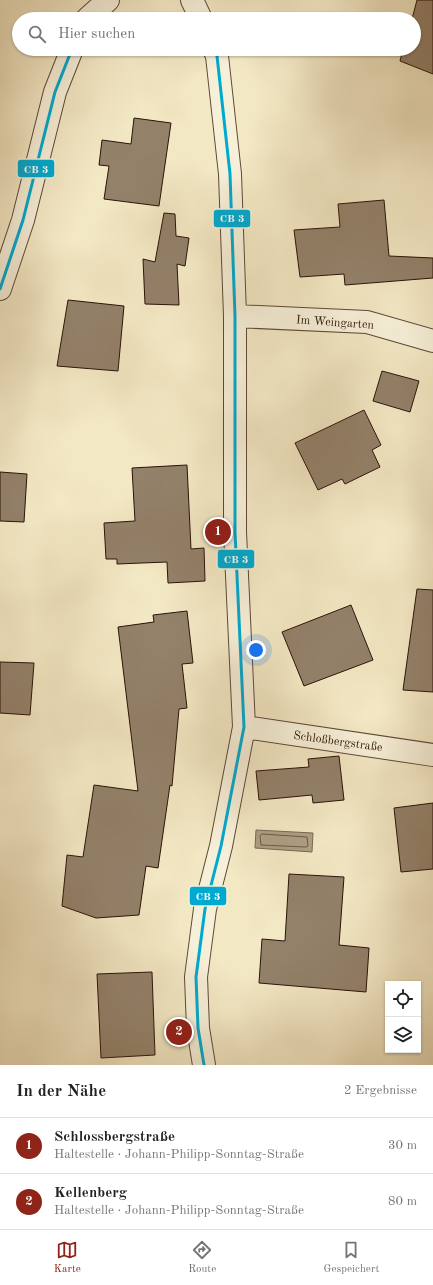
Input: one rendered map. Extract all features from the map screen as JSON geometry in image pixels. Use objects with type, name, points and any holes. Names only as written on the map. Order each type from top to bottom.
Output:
[{"type":"street","points":[[95,12],[108,0]]},
{"type":"street","points":[[192,0],[198,12]]},
{"type":"street","points":[[0,289],[22,220],[55,92],[69,56]]},
{"type":"street","points":[[204,1065],[198,1028],[196,977],[205,909],[222,846],[244,727],[235,532],[234,316],[230,174],[217,56]]},
{"type":"street","name":"Im Weingarten","points":[[234,316],[367,322],[433,341]]},
{"type":"street","name":"Schloßbergstraße","points":[[244,727],[433,755]]},
{"type":"water","points":[[256,830],[313,833],[312,852],[255,848]]},
{"type":"building","points":[[417,0],[433,0],[433,74],[400,61],[401,56],[421,56],[421,12],[414,12]]},
{"type":"building","points":[[134,118],[171,123],[159,206],[104,199],[109,166],[99,165],[102,140],[131,144]]},
{"type":"building","points":[[384,200],[389,256],[433,258],[433,278],[345,285],[344,274],[300,277],[294,230],[340,227],[338,204]]},
{"type":"building","points":[[164,213],[175,214],[176,236],[189,238],[185,266],[177,264],[179,305],[145,304],[143,259],[155,262]]},
{"type":"building","points":[[68,300],[124,306],[118,371],[57,366]]},
{"type":"building","points":[[382,371],[419,381],[410,412],[373,401]]},
{"type":"building","points":[[364,410],[381,445],[372,450],[380,467],[345,484],[342,479],[318,490],[295,443]]},
{"type":"building","points":[[187,465],[191,549],[204,548],[205,581],[168,583],[167,562],[117,564],[117,559],[106,559],[104,523],[135,521],[132,468]]},
{"type":"building","points":[[0,472],[27,474],[24,522],[0,521]]},
{"type":"building","points":[[417,589],[433,590],[433,692],[403,690]]},
{"type":"building","points":[[351,605],[373,660],[304,686],[282,632]]},
{"type":"building","points":[[187,611],[193,663],[182,664],[187,708],[179,709],[172,786],[170,785],[158,868],[146,866],[139,915],[96,918],[62,906],[67,855],[83,857],[94,785],[138,791],[118,627],[154,622],[153,615]]},
{"type":"building","points":[[0,662],[34,663],[30,715],[0,713]]},
{"type":"building","points":[[339,756],[344,800],[313,803],[312,795],[259,800],[256,771],[309,767],[308,759]]},
{"type":"building","points":[[433,803],[433,869],[401,872],[394,808]]},
{"type":"building","points":[[289,874],[344,877],[339,945],[369,948],[366,992],[259,983],[262,939],[285,941]]},
{"type":"building","points":[[152,972],[155,1055],[101,1058],[97,974]]},
{"type":"transit line","points":[[0,289],[23,220],[55,92],[69,56]]},
{"type":"transit line","points":[[204,1065],[198,1028],[196,977],[205,909],[221,846],[244,727],[235,532],[235,316],[230,174],[217,56]]},
{"type":"place","name":"Schlossbergstraße","points":[[218,532]]},
{"type":"place","name":"Kellenberg","points":[[179,1032]]}]
